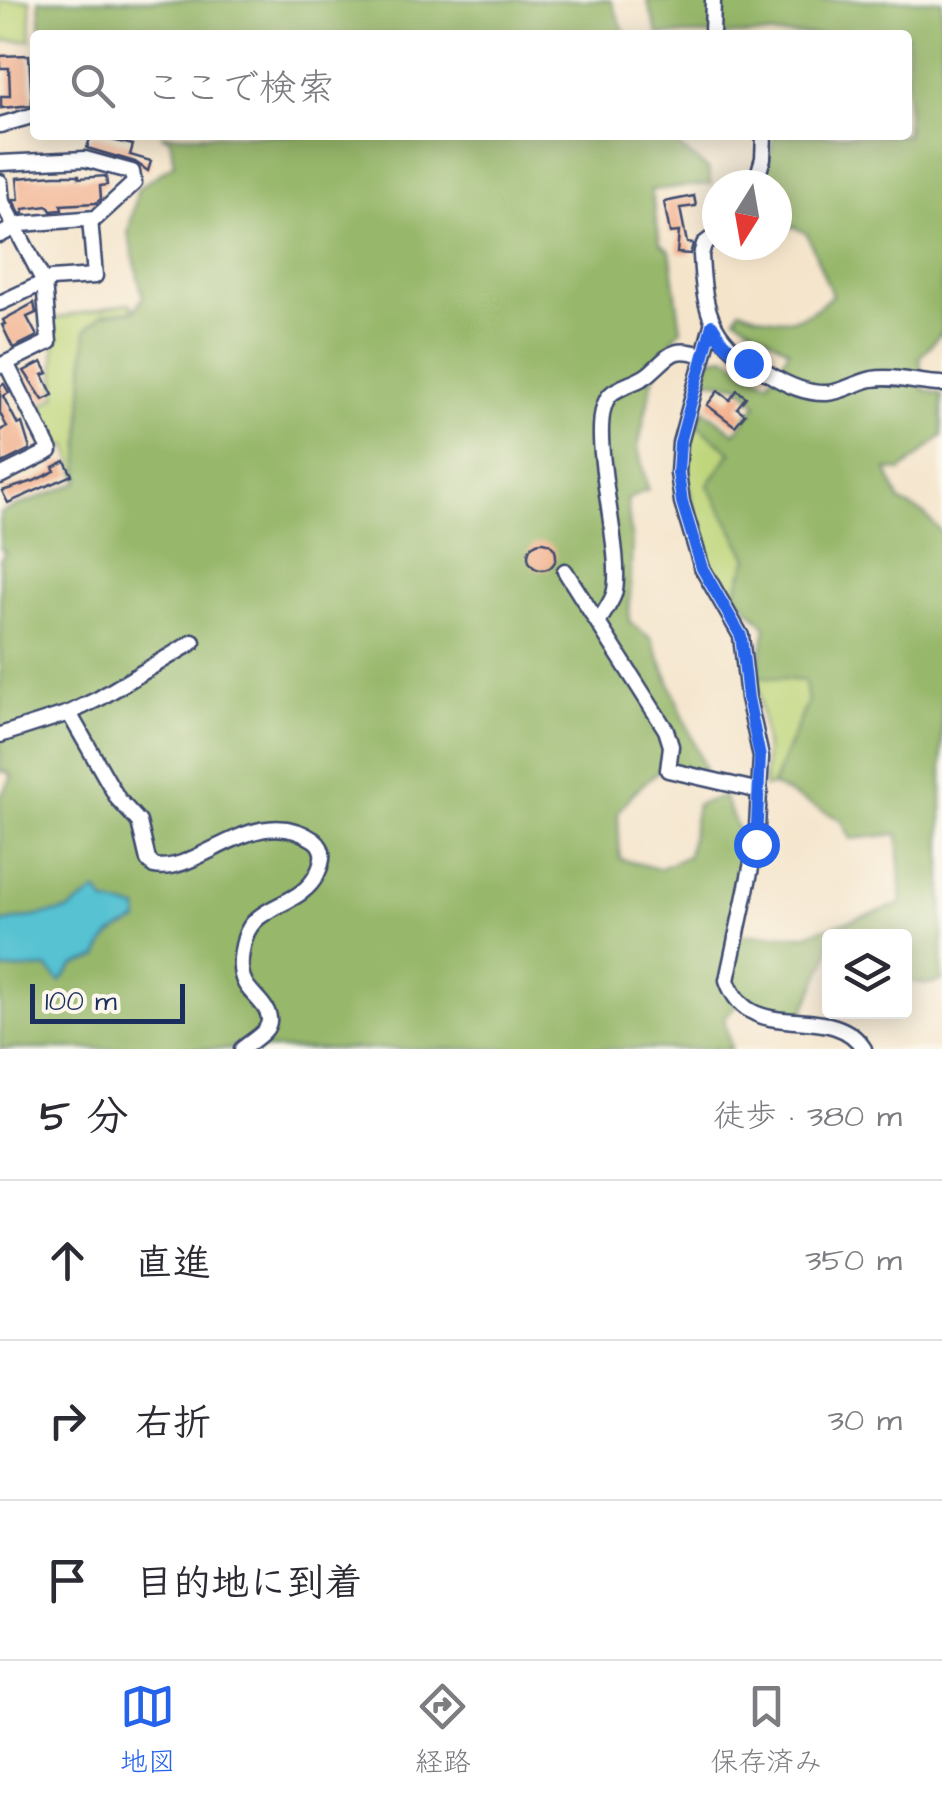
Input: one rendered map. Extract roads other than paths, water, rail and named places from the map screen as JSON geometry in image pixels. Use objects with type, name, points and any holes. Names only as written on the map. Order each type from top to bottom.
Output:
[{"type":"street","points":[[712,30],[713,0]]},
{"type":"street","points":[[0,125],[30,116]]},
{"type":"street","points":[[759,170],[764,140]]},
{"type":"street","points":[[0,162],[85,159],[132,172],[134,183],[96,218],[15,227],[0,234]]},
{"type":"street","points":[[0,182],[2,202],[44,282],[48,342],[3,365],[50,451],[0,476]]},
{"type":"street","points":[[0,303],[44,282],[95,276],[90,219]]},
{"type":"street","points":[[702,251],[702,276],[712,325],[723,343],[748,363],[813,393],[833,392],[872,379],[942,384]]},
{"type":"street","points":[[712,325],[680,443],[678,473],[682,502],[702,568],[741,636],[760,757],[760,792],[748,889],[726,980],[743,1011],[762,1022],[839,1029],[857,1038],[864,1049]]},
{"type":"street","points":[[599,621],[614,595],[617,567],[604,496],[603,408],[612,393],[647,377],[670,353],[683,349],[702,355]]},
{"type":"street","points":[[565,571],[666,730],[671,746],[668,770],[760,792]]},
{"type":"street","points":[[0,735],[69,714],[193,642]]},
{"type":"street","points":[[69,714],[118,799],[138,822],[148,860],[154,866],[172,866],[236,837],[265,829],[297,832],[316,842],[323,851],[322,864],[312,885],[299,897],[268,910],[246,933],[241,960],[244,982],[264,1006],[268,1019],[266,1028],[242,1049]]},
{"type":"water","points":[[97,891],[106,903],[138,909],[138,921],[108,938],[99,957],[74,965],[60,982],[48,968],[0,970],[0,923],[69,910]]}]
